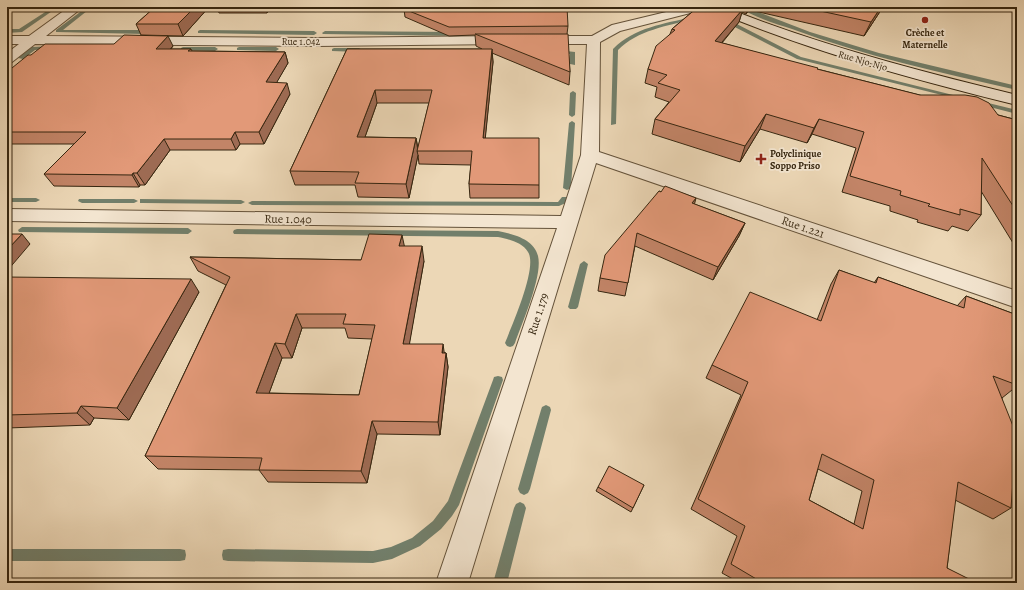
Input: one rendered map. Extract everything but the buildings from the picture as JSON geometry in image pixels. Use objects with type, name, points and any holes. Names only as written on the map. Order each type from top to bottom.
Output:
[{"type":"street","points":[[7,58],[77,7]]},
{"type":"street","points":[[594,40],[616,28],[702,7]]},
{"type":"street","name":"Rue Njo-Njo","points":[[714,7],[787,36],[836,52],[911,74],[1017,100]]},
{"type":"street","points":[[616,28],[624,12]]},
{"type":"street","name":"Rue 1.042","points":[[7,40],[309,42],[594,40]]},
{"type":"street","name":"Rue 1.179","points":[[452,583],[590,155],[594,40]]},
{"type":"street","name":"Rue 1.221","points":[[590,155],[1017,300]]},
{"type":"street","name":"Rue 1.040","points":[[7,215],[568,222]]},
{"type":"waterway","points":[[7,31],[20,31],[56,7]]},
{"type":"waterway","points":[[90,7],[58,31],[144,32]]},
{"type":"waterway","points":[[741,7],[808,34],[842,45],[912,64],[1017,88]]},
{"type":"waterway","points":[[613,124],[615,50],[622,43],[640,32],[661,25],[692,18]]},
{"type":"waterway","points":[[725,20],[799,58],[958,97]]},
{"type":"waterway","points":[[200,32],[314,33]]},
{"type":"waterway","points":[[325,33],[458,34]]},
{"type":"waterway","points":[[21,58],[34,48],[53,48]]},
{"type":"waterway","points":[[183,49],[215,49]]},
{"type":"waterway","points":[[239,49],[276,49]]},
{"type":"waterway","points":[[334,50],[359,50]]},
{"type":"waterway","points":[[557,52],[573,53],[573,64]]},
{"type":"waterway","points":[[572,115],[573,93]]},
{"type":"waterway","points":[[980,103],[1017,112]]},
{"type":"waterway","points":[[567,188],[572,123]]},
{"type":"waterway","points":[[252,203],[559,204],[564,202],[565,199]]},
{"type":"waterway","points":[[7,200],[36,200]]},
{"type":"waterway","points":[[82,201],[134,201]]},
{"type":"waterway","points":[[143,201],[241,202]]},
{"type":"waterway","points":[[22,230],[188,231]]},
{"type":"waterway","points":[[237,232],[498,234],[519,240],[532,251],[535,263],[522,312],[510,343]]},
{"type":"waterway","points":[[573,307],[584,264]]},
{"type":"waterway","points":[[228,555],[373,557],[392,553],[416,542],[437,525],[453,505],[498,380]]},
{"type":"waterway","points":[[524,489],[546,410]]},
{"type":"waterway","points":[[500,583],[520,508]]},
{"type":"waterway","points":[[7,555],[180,555]]},
{"type":"place","name":"Crèche et Maternelle","points":[[925,20]]},
{"type":"place","name":"Polyclinique Soppo Priso","points":[[761,159]]}]
